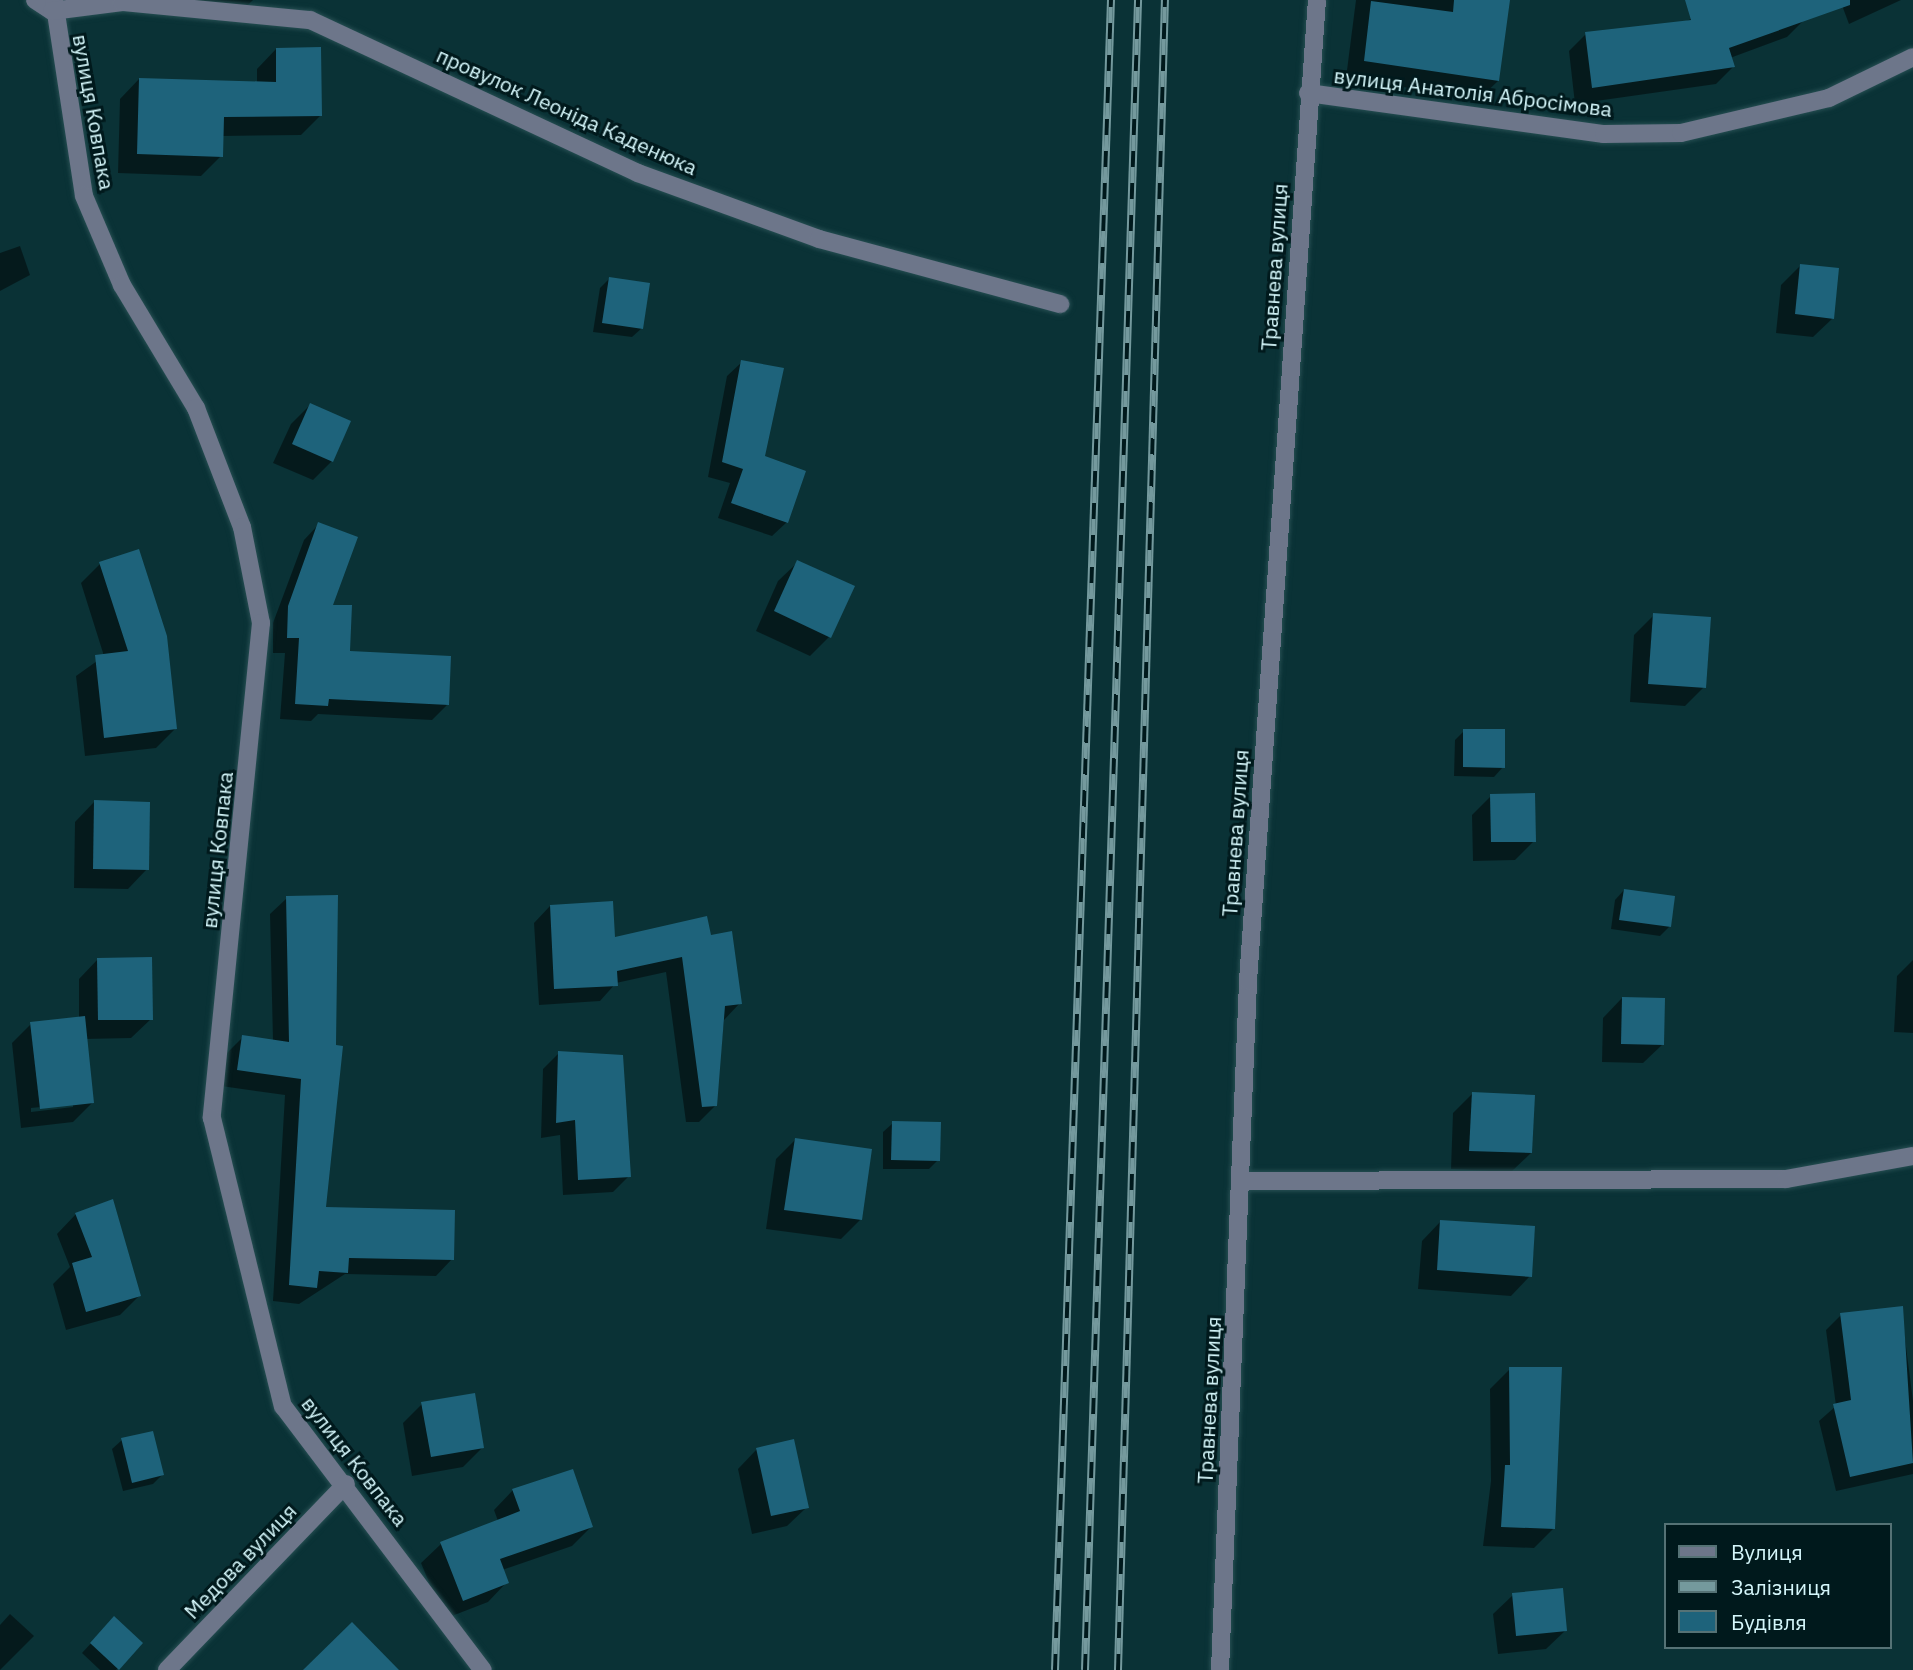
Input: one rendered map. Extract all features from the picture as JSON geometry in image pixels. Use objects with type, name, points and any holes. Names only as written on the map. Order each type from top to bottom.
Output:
[{"type":"street","points":[[36,0],[53,5]]},
{"type":"street","name":"Травнева вулиця","points":[[1220,1670],[1243,1181],[1248,981],[1308,93],[1317,0]]},
{"type":"street","name":"провулок Леоніда Каденюка","points":[[53,5],[122,2],[310,20],[638,173],[819,239],[1060,303]]},
{"type":"street","name":"вулиця Ковпака","points":[[53,5],[84,196],[122,285],[196,408],[245,539],[261,623],[212,1118],[283,1406],[346,1483],[483,1670]]},
{"type":"street","name":"вулиця Анатолія Абросімова","points":[[1308,93],[1604,134],[1681,133],[1829,98],[1913,57]]},
{"type":"street","points":[[1243,1181],[1786,1179],[1913,1156]]},
{"type":"street","name":"Медова вулиця","points":[[167,1670],[346,1483]]},
{"type":"building","points":[[1454,0],[1510,0],[1499,81],[1364,61],[1371,1],[1453,12]]},
{"type":"building","points":[[1685,0],[1850,0],[1850,5],[1729,48],[1735,67],[1592,88],[1585,32],[1691,20]]},
{"type":"building","points":[[321,47],[322,116],[224,117],[223,157],[137,154],[139,78],[276,82],[276,48]]},
{"type":"building","points":[[1800,264],[1839,268],[1834,319],[1795,314]]},
{"type":"building","points":[[609,277],[650,283],[643,329],[602,323]]},
{"type":"building","points":[[741,360],[784,368],[765,456],[806,471],[788,523],[731,503],[743,469],[722,462]]},
{"type":"building","points":[[310,403],[351,421],[333,462],[292,444]]},
{"type":"building","points":[[318,522],[358,537],[333,605],[352,605],[350,651],[451,656],[449,705],[329,699],[328,706],[295,704],[299,638],[287,638],[288,606]]},
{"type":"building","points":[[139,549],[167,636],[177,729],[104,738],[95,655],[128,651],[99,562]]},
{"type":"building","points":[[797,560],[855,586],[831,638],[774,611]]},
{"type":"building","points":[[1653,613],[1711,617],[1706,688],[1648,684]]},
{"type":"building","points":[[1463,729],[1505,729],[1505,768],[1463,767]]},
{"type":"building","points":[[1535,793],[1536,842],[1491,842],[1490,794]]},
{"type":"building","points":[[94,800],[150,802],[149,870],[93,869]]},
{"type":"building","points":[[1624,889],[1675,896],[1671,927],[1619,920]]},
{"type":"building","points":[[338,895],[336,1045],[343,1046],[326,1207],[455,1210],[454,1260],[349,1258],[348,1273],[319,1271],[317,1288],[289,1285],[301,1079],[237,1070],[242,1035],[289,1042],[286,896]]},
{"type":"building","points":[[613,901],[615,937],[707,916],[711,935],[732,931],[742,1004],[725,1006],[717,1106],[702,1107],[682,957],[617,971],[618,986],[554,989],[550,905]]},
{"type":"building","points":[[152,957],[153,1020],[98,1020],[97,958]]},
{"type":"building","points":[[1622,997],[1665,998],[1664,1045],[1621,1044]]},
{"type":"building","points":[[85,1016],[94,1103],[40,1109],[30,1022]]},
{"type":"building","points":[[558,1051],[623,1055],[631,1177],[578,1180],[575,1120],[556,1123]]},
{"type":"building","points":[[1472,1092],[1535,1095],[1532,1153],[1469,1151]]},
{"type":"building","points":[[892,1121],[941,1122],[940,1161],[891,1160]]},
{"type":"building","points":[[795,1138],[872,1149],[862,1220],[784,1210]]},
{"type":"building","points":[[113,1199],[141,1296],[86,1312],[72,1263],[92,1257],[75,1213]]},
{"type":"building","points":[[1440,1220],[1535,1226],[1532,1277],[1437,1270]]},
{"type":"building","points":[[1903,1306],[1913,1463],[1850,1477],[1833,1404],[1851,1400],[1840,1313]]},
{"type":"building","points":[[1509,1367],[1562,1367],[1555,1529],[1501,1527],[1505,1465],[1510,1465]]},
{"type":"building","points":[[475,1393],[484,1448],[431,1457],[421,1402]]},
{"type":"building","points":[[153,1431],[164,1475],[132,1483],[121,1438]]},
{"type":"building","points":[[794,1439],[809,1508],[771,1516],[756,1448]]},
{"type":"building","points":[[573,1469],[593,1527],[500,1559],[509,1583],[463,1601],[440,1542],[520,1511],[512,1489]]},
{"type":"building","points":[[1563,1588],[1567,1631],[1516,1636],[1512,1593]]},
{"type":"building","points":[[114,1616],[143,1643],[119,1670],[90,1643]]},
{"type":"building","points":[[352,1622],[399,1670],[303,1670]]},
{"type":"railway","points":[[1055,1670],[1111,0]]},
{"type":"railway","points":[[1085,1670],[1138,0]]},
{"type":"railway","points":[[1118,1670],[1165,0]]}]
